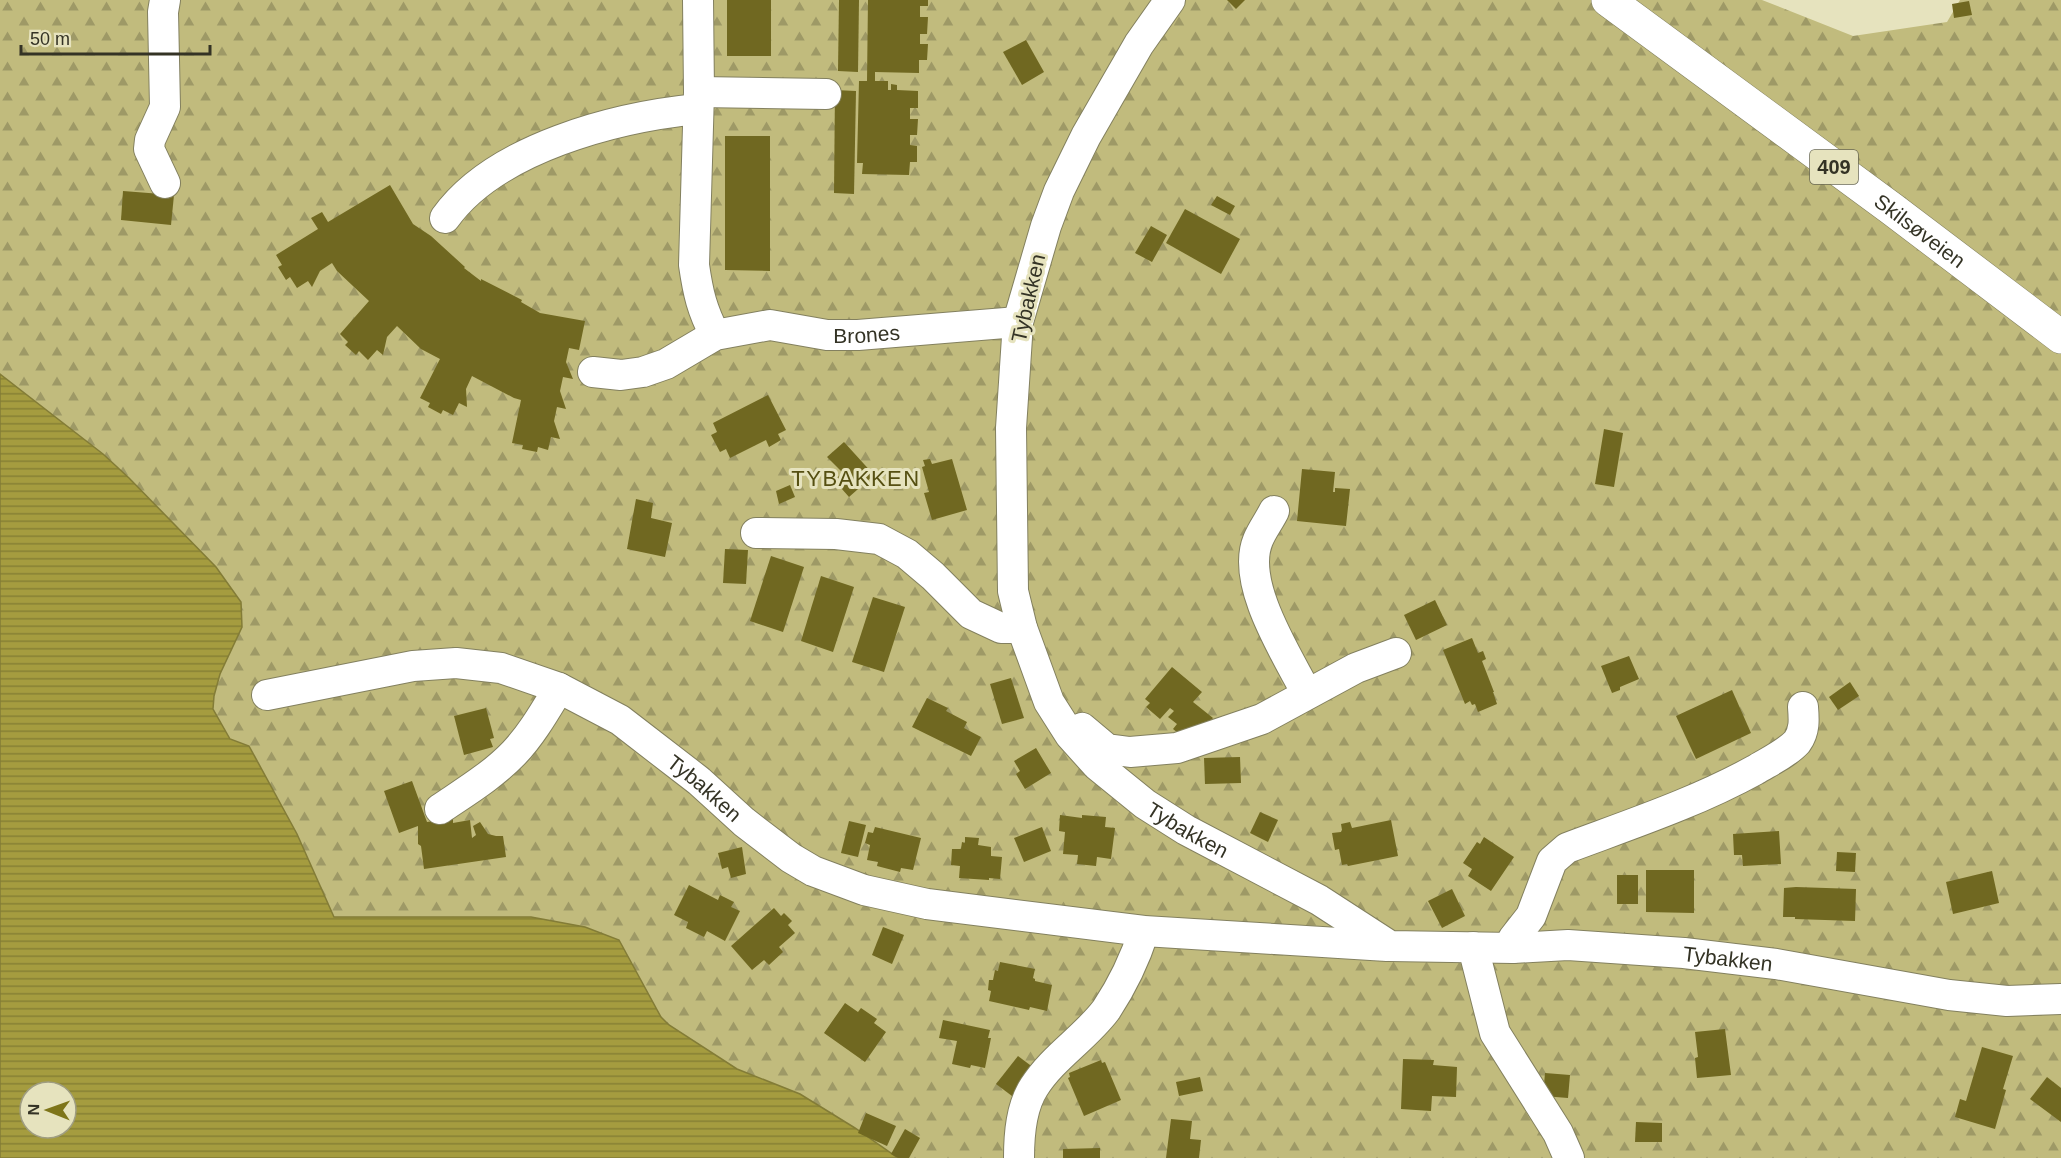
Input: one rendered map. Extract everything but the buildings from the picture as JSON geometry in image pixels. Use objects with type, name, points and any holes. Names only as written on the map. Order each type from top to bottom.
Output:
[{"type":"main road","name":"Skilsøveien","points":[[1608,0],[1892,209],[2060,337]]},
{"type":"street","points":[[165,0],[163,12],[165,107],[150,140],[149,149],[165,183]]},
{"type":"street","points":[[698,0],[699,101],[694,265],[704,313],[715,335]]},
{"type":"street","name":"Tybakken","points":[[1170,0],[1139,44],[1086,136],[1059,190],[1018,322],[1011,428],[1012,591],[1022,628],[1049,702],[1070,735],[1097,765],[1145,804],[1186,830],[1319,900],[1390,946]]},
{"type":"street","points":[[445,218],[469,190],[524,156],[564,139],[699,101],[826,94]]},
{"type":"street","name":"Brones","points":[[594,372],[621,375],[643,372],[666,364],[715,335],[770,325],[827,335],[858,335],[1018,322]]},
{"type":"street","points":[[1274,512],[1258,540],[1255,552],[1255,579],[1270,623],[1307,694]]},
{"type":"street","points":[[756,533],[836,534],[879,540],[907,554],[971,614],[1000,628],[1022,628]]},
{"type":"street","points":[[1070,735],[1082,728],[1107,749],[1130,752],[1177,748],[1262,719],[1356,669],[1396,653]]},
{"type":"street","name":"Tybakken","points":[[267,695],[413,666],[456,663],[501,668],[560,688],[620,720],[699,781],[744,822],[791,858],[813,871],[864,890],[927,904],[1144,931],[1390,946],[1513,948],[1568,945],[1684,953],[1776,964],[1949,995],[2007,1001],[2061,999]]},
{"type":"street","points":[[440,808],[484,779],[513,754],[531,734],[560,688]]},
{"type":"street","points":[[1513,948],[1513,939],[1531,916],[1551,861],[1567,848],[1719,790],[1777,757],[1797,742],[1804,729],[1803,707]]},
{"type":"street","points":[[1019,1158],[1019,1133],[1033,1088],[1050,1066],[1088,1030],[1106,1009],[1134,960],[1144,931]]},
{"type":"street","points":[[1473,947],[1495,1033],[1558,1133],[1569,1158]]},
{"type":"green space","points":[[0,0],[1762,0],[1853,36],[1947,22],[1960,0],[2061,0],[2061,1158],[898,1158],[800,1094],[737,1069],[669,1025],[531,917],[334,917],[297,834],[249,746],[230,739],[214,711],[213,702],[217,680],[242,627],[103,454],[0,374]]},
{"type":"shaded area","points":[[0,374],[103,454],[129,478],[216,567],[241,602],[242,627],[220,674],[213,709],[230,739],[249,746],[297,834],[334,917],[531,917],[585,927],[619,940],[661,1017],[669,1025],[737,1069],[800,1094],[898,1158],[0,1158]]},
{"type":"district","name":"TYBAKKEN","points":[[856,478]]}]
